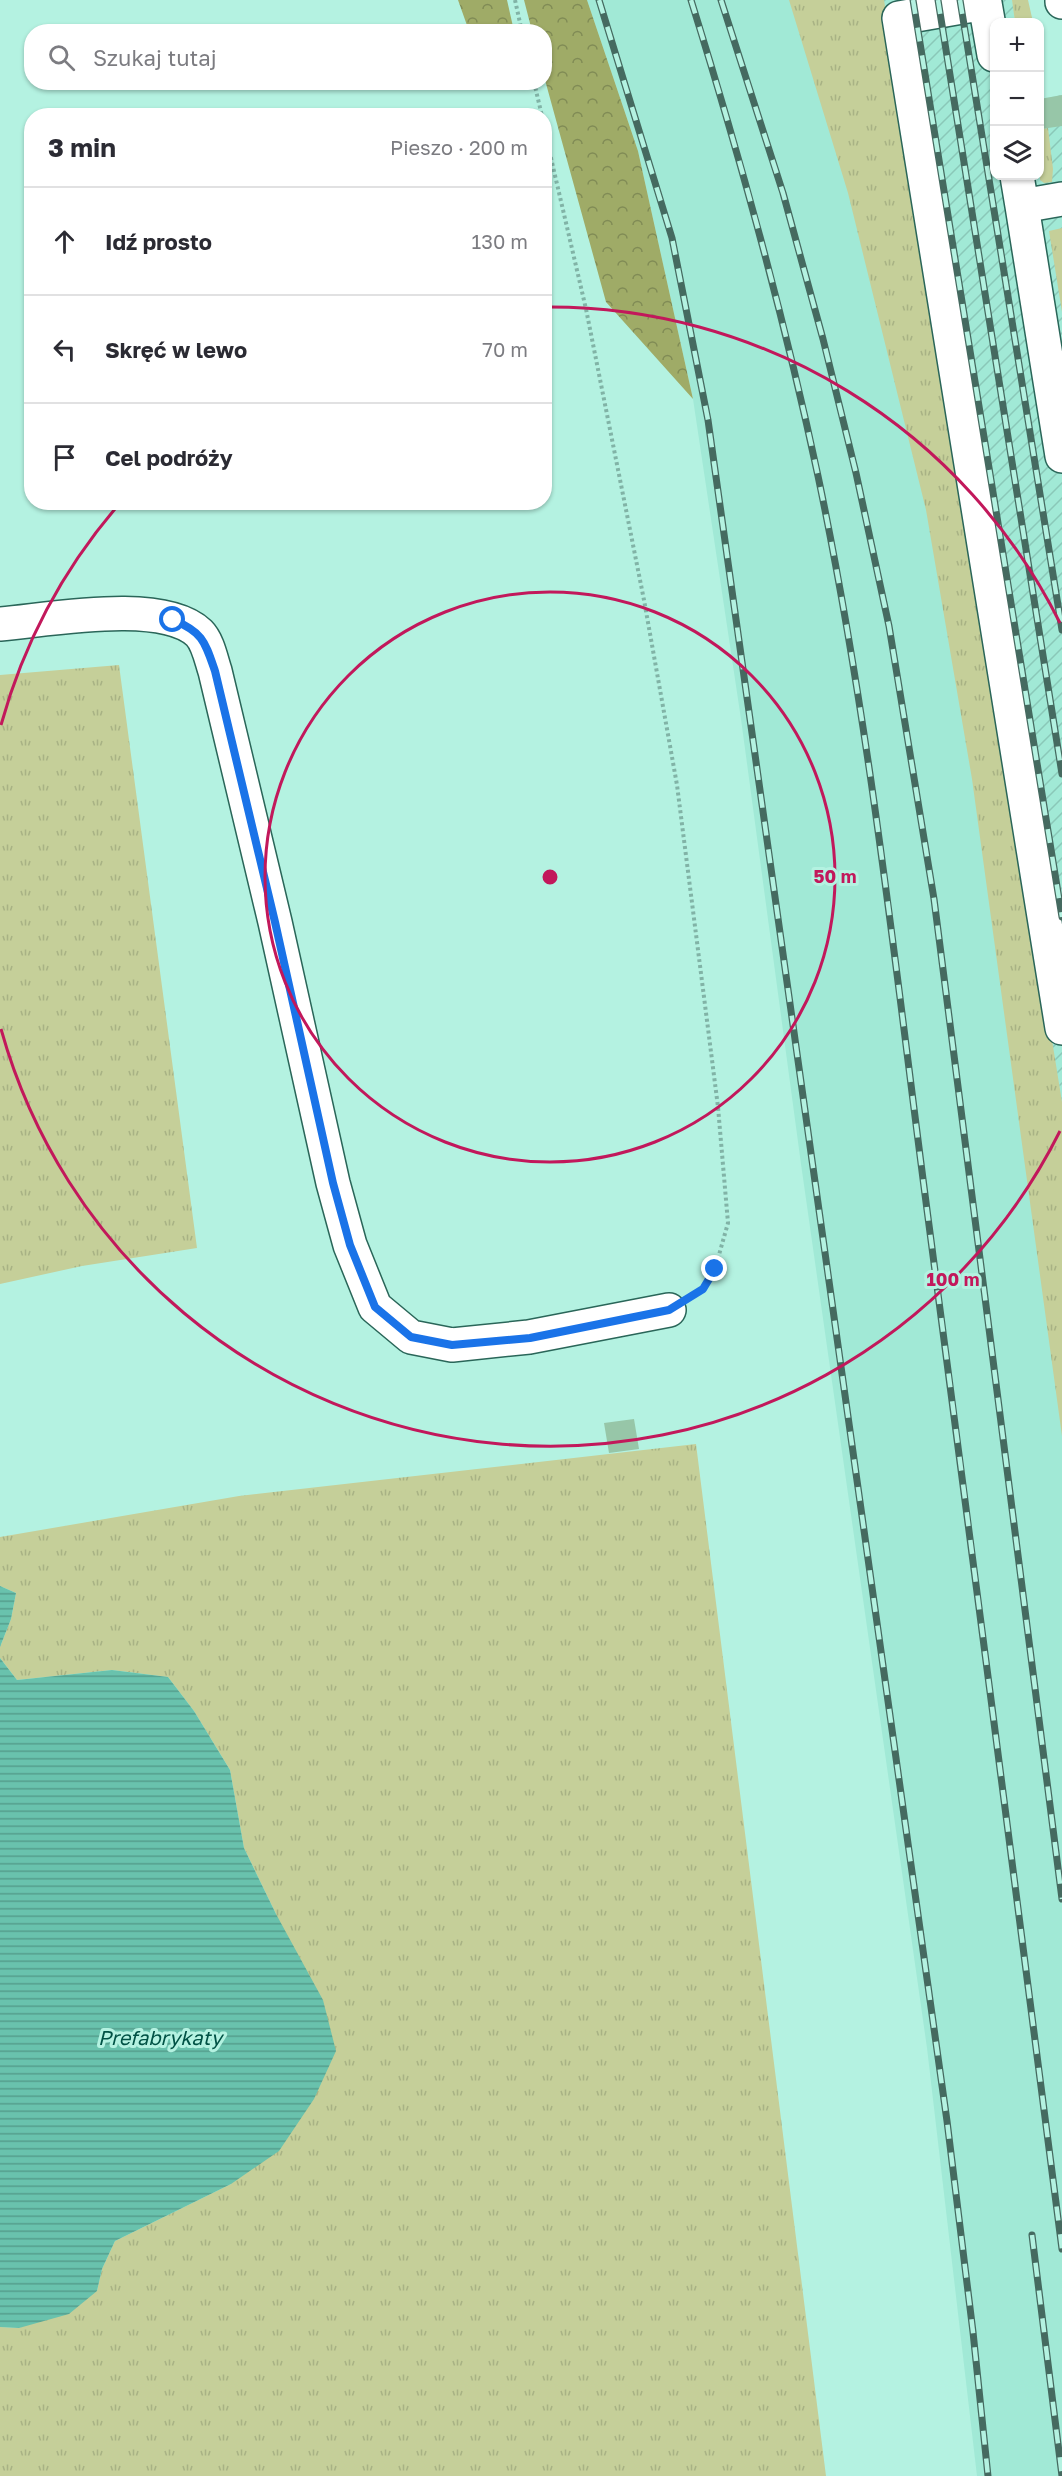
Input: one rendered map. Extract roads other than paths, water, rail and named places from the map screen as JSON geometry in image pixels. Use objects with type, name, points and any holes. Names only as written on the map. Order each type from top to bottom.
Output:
[{"type":"lane","points":[[990,31],[985,3],[899,18],[1062,1028]]},
{"type":"lane","points":[[1062,199],[1019,191],[1062,456]]},
{"type":"lane","points":[[0,624],[122,614],[150,614],[189,626],[201,634],[215,671],[333,1183],[350,1245],[375,1307],[411,1337],[452,1345],[530,1338],[669,1310]]},
{"type":"water","points":[[0,1586],[16,1593],[11,1619],[0,1647]]},
{"type":"water","name":"Prefabrykaty","points":[[0,1658],[17,1680],[112,1670],[168,1677],[194,1711],[230,1770],[244,1848],[276,1914],[323,2000],[336,2051],[314,2099],[279,2151],[231,2184],[115,2241],[102,2269],[97,2291],[69,2314],[19,2328],[0,2327]]},
{"type":"railway","points":[[599,0],[672,238],[708,420],[947,2121],[988,2476]]},
{"type":"railway","points":[[691,0],[744,177],[791,356],[818,476],[853,662],[881,849],[1062,2249]]},
{"type":"railway","points":[[721,0],[783,193],[823,339],[856,473],[889,626],[934,899],[1062,1899]]},
{"type":"railway","points":[[913,0],[1062,917]]},
{"type":"railway","points":[[938,0],[1062,774]]},
{"type":"railway","points":[[960,0],[1062,630]]},
{"type":"railway","points":[[1032,2235],[1062,2476]]}]
